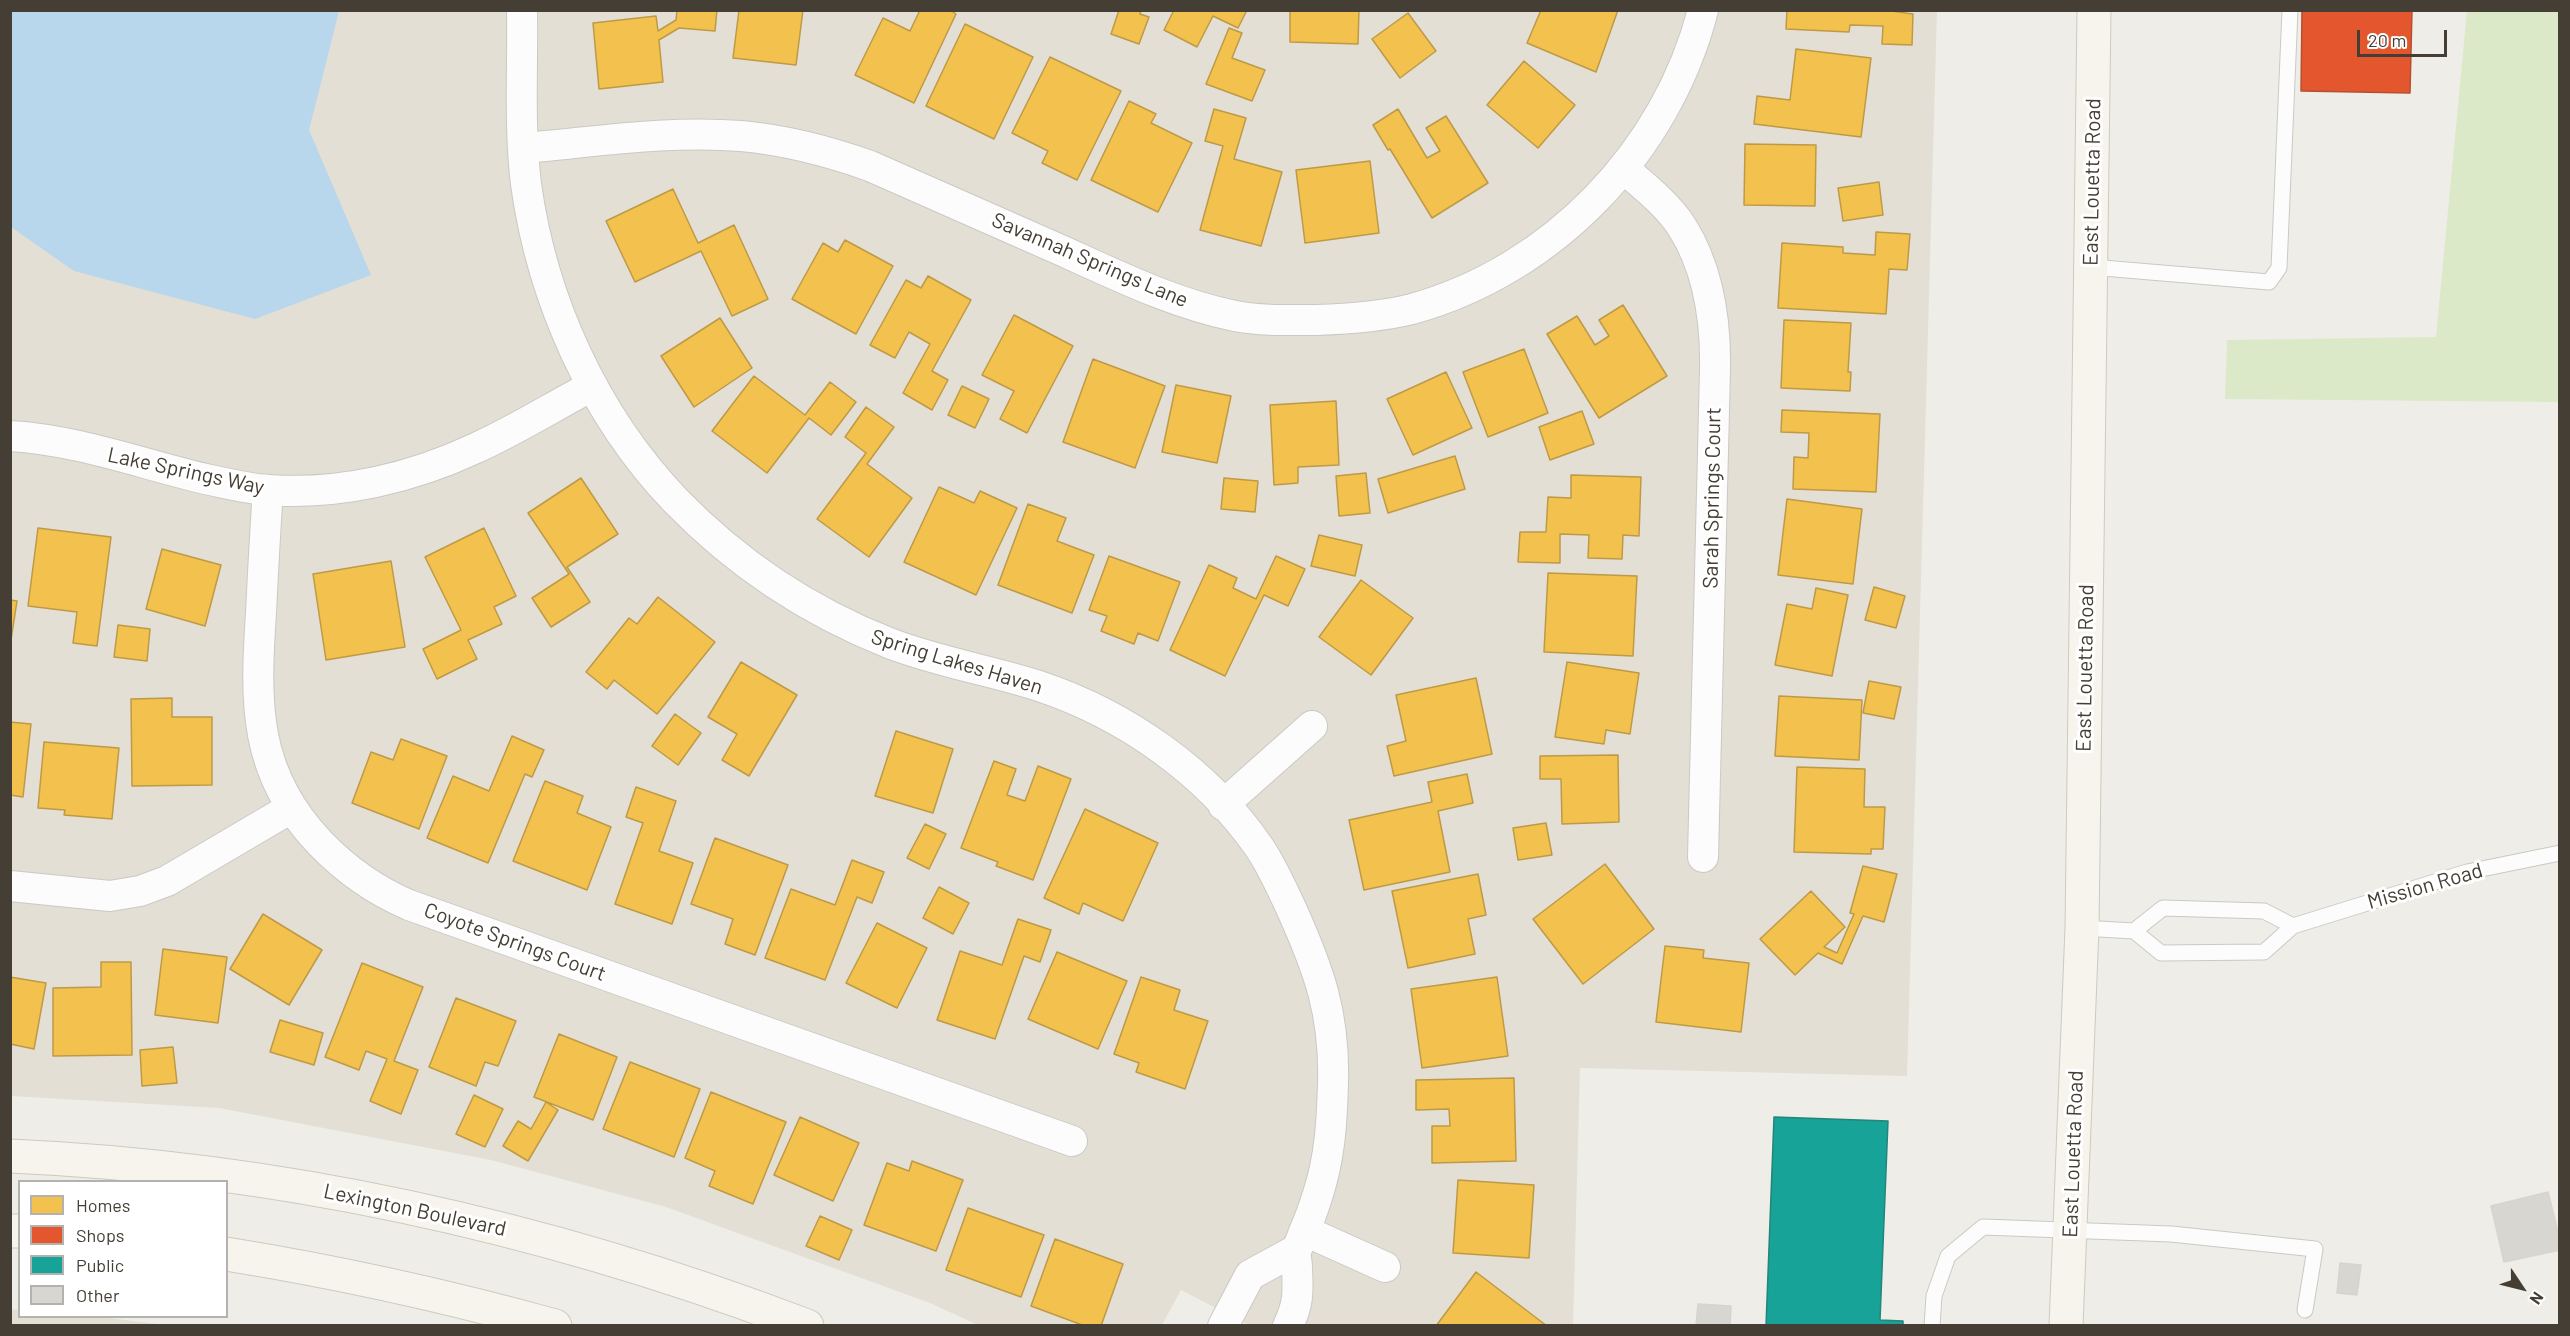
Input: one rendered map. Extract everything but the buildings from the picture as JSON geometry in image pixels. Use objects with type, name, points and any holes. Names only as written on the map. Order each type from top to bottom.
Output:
[{"type":"main road","name":"East Louetta Road","points":[[2066,1326],[2082,928],[2094,10]]},
{"type":"main road","name":"Lexington Boulevard","points":[[10,1156],[75,1159],[190,1170],[315,1188],[419,1207],[586,1250],[725,1294],[807,1326]]},
{"type":"main road","points":[[228,1254],[303,1266],[459,1299],[555,1326]]},
{"type":"street","name":"Spring Lakes Haven","points":[[522,10],[523,148],[526,184],[540,255],[568,334],[592,386],[632,447],[671,496],[724,545],[779,588],[844,624],[891,644],[938,660],[1039,686],[1109,716],[1154,742],[1190,771],[1223,805],[1242,826],[1270,865],[1320,978],[1329,1011],[1334,1050],[1330,1150],[1323,1179],[1300,1240],[1298,1306],[1288,1326]]},
{"type":"street","name":"Savannah Springs Lane","points":[[523,148],[628,139],[713,135],[773,140],[811,148],[870,166],[1103,270],[1176,299],[1236,316],[1271,321],[1353,319],[1386,315],[1445,298],[1479,284],[1529,254],[1563,230],[1624,169],[1674,93],[1693,45],[1703,10]]},
{"type":"street","name":"Sarah Springs Court","points":[[1624,169],[1654,196],[1682,227],[1704,277],[1713,314],[1715,369],[1703,857]]},
{"type":"street","name":"Lake Springs Way","points":[[10,436],[62,443],[213,480],[268,490],[333,489],[371,483],[413,472],[477,448],[592,386]]},
{"type":"street","name":"Coyote Springs Court","points":[[268,490],[257,696],[267,754],[277,781],[291,807],[311,834],[348,869],[366,883],[409,904],[1072,1141]]},
{"type":"street","points":[[1223,805],[1312,726]]},
{"type":"street","points":[[10,886],[110,896],[140,891],[167,881],[291,807]]},
{"type":"street","points":[[1223,1326],[1250,1275],[1300,1240],[1384,1267]]},
{"type":"lane","points":[[2091,267],[2269,282],[2279,268],[2290,10]]},
{"type":"lane","name":"Mission Road","points":[[2134,931],[2161,953],[2264,952],[2293,926],[2468,872],[2559,853]]},
{"type":"lane","points":[[2082,928],[2134,931],[2163,908],[2264,911],[2293,926]]},
{"type":"lane","points":[[1932,1326],[1934,1296],[1948,1256],[1983,1227],[2171,1234],[2315,1249],[2306,1310]]},
{"type":"shaded area","points":[[10,11],[1937,11],[1907,1076],[1580,1068],[1573,1326],[1249,1325],[1181,1290],[1162,1325],[978,1325],[930,1303],[666,1207],[491,1160],[219,1108],[11,1096]]},
{"type":"shaded area","points":[[10,1309],[18,1310],[18,1318],[109,1318],[165,1325],[11,1325]]},
{"type":"green space","points":[[2467,11],[2559,11],[2559,402],[2225,399],[2227,340],[2436,337]]},
{"type":"water","points":[[11,10],[339,11],[309,130],[371,275],[255,319],[74,271],[11,227]]}]
